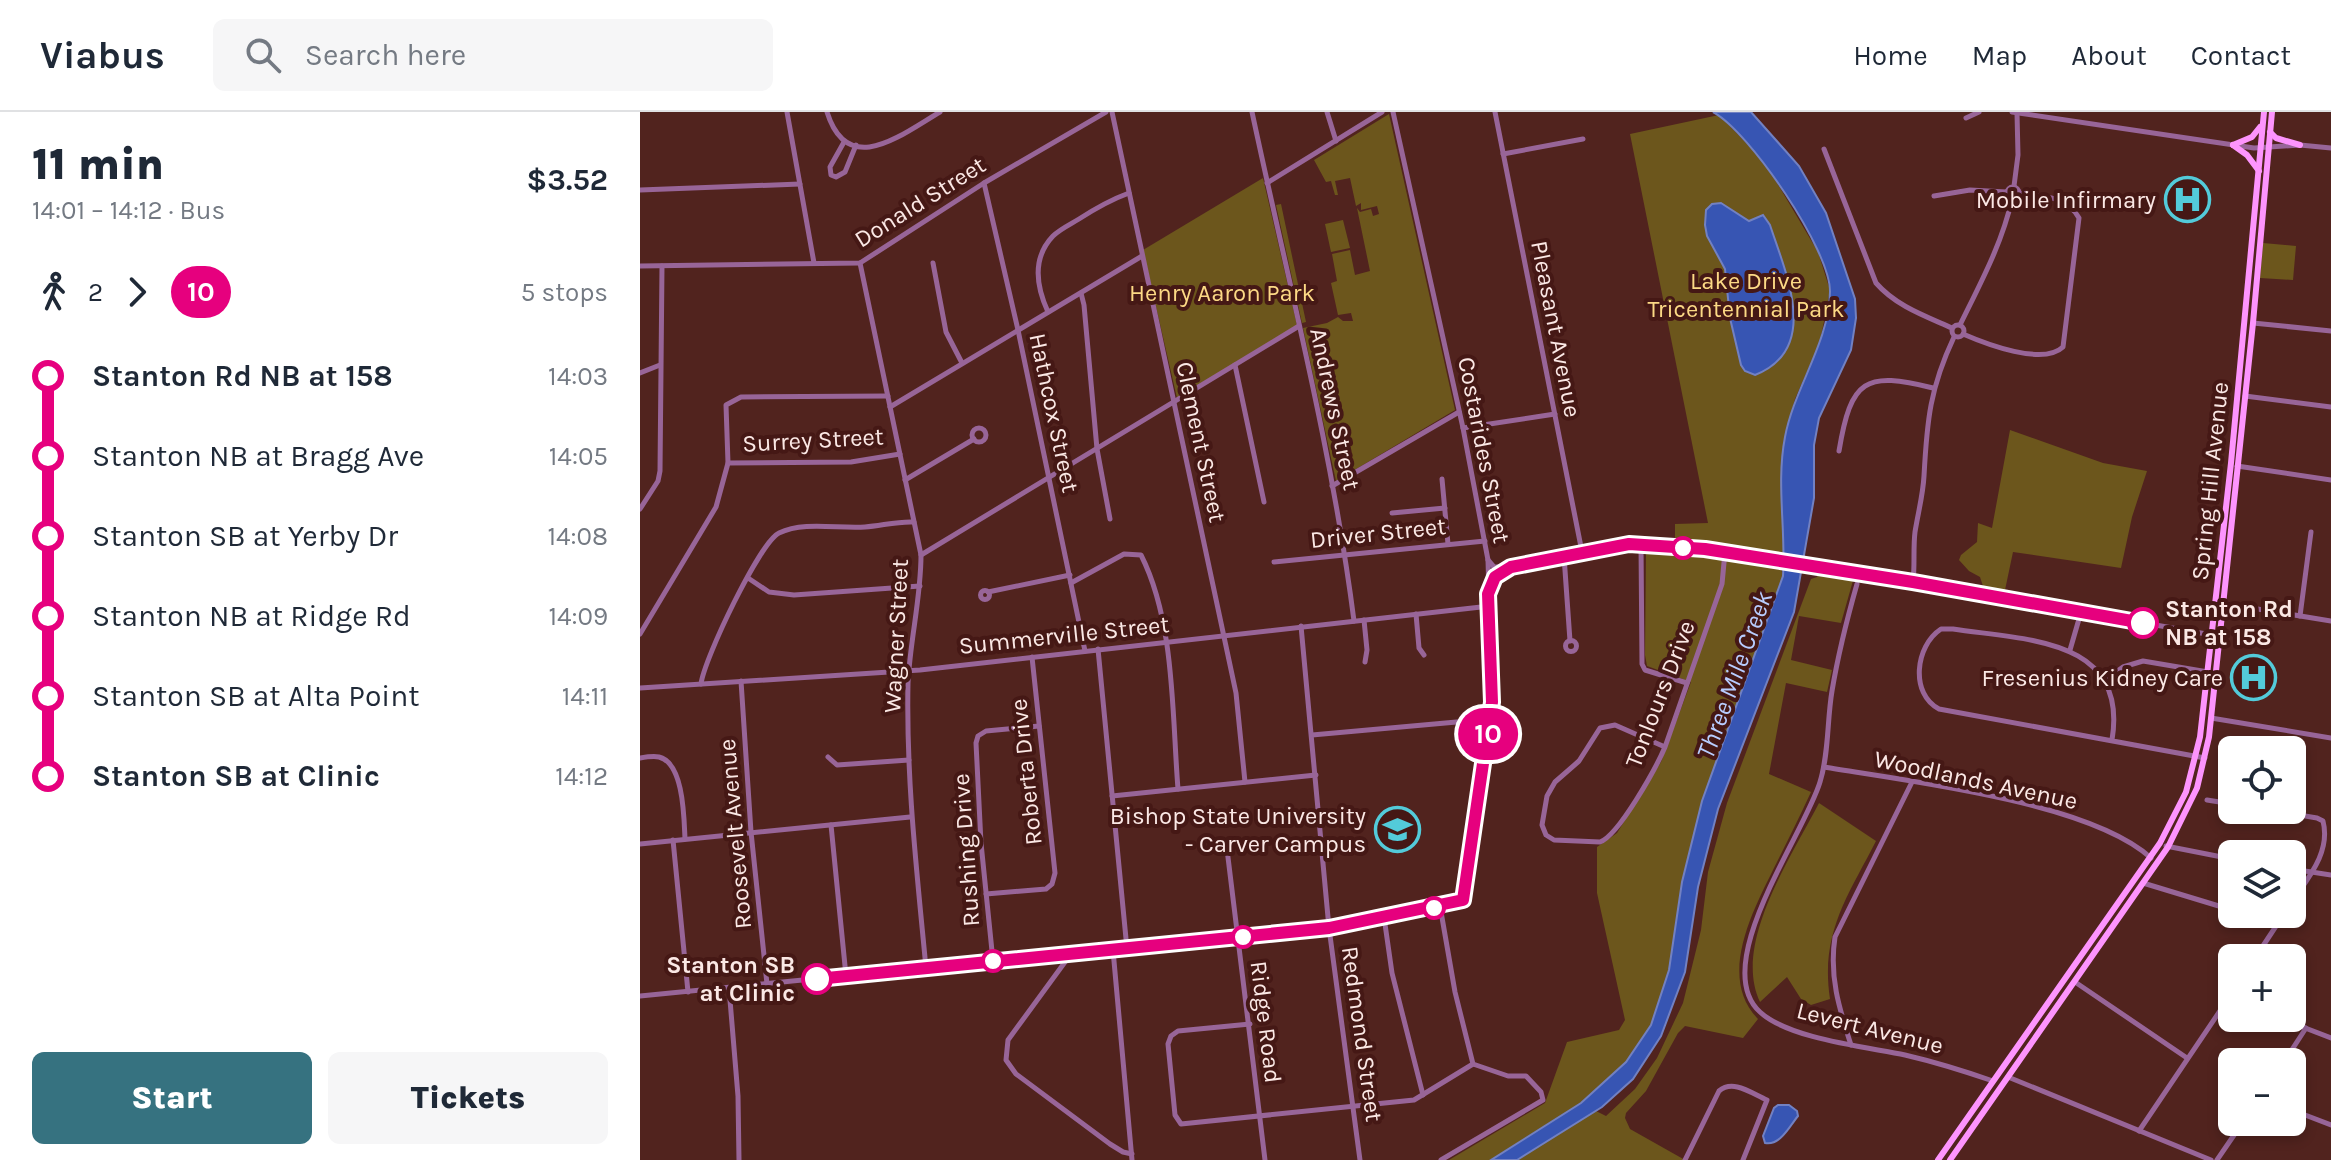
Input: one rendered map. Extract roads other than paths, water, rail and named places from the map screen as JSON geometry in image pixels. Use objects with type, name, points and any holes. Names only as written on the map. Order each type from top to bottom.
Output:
[{"type":"main road","name":"Spring Hill Avenue","points":[[2234,466],[2253,323],[2265,148],[2264,112]]},
{"type":"main road","name":"Spring Hill Avenue","points":[[1950,1160],[2168,847],[2191,803],[2205,758],[2220,639],[2220,603],[2259,171],[2272,112]]},
{"type":"main road","points":[[2233,145],[2252,137],[2262,124]]},
{"type":"main road","points":[[2270,132],[2276,138],[2300,145]]},
{"type":"main road","points":[[2233,145],[2247,155],[2259,171]]},
{"type":"main road","name":"Spring Hill Avenue","points":[[1938,1160],[2150,858],[2186,792],[2196,756],[2212,635],[2220,603]]},
{"type":"street","points":[[787,112],[814,263]]},
{"type":"street","points":[[827,112],[832,127],[844,142],[856,145],[884,145],[940,112]]},
{"type":"street","name":"Donald Street","points":[[640,266],[860,263],[984,183],[1106,112]]},
{"type":"street","name":"Clement Street","points":[[1112,112],[1224,636],[1243,741],[1245,782]]},
{"type":"street","name":"Andrews Street","points":[[1252,112],[1346,555],[1354,621]]},
{"type":"street","points":[[1327,112],[1336,141]]},
{"type":"street","points":[[1267,183],[1382,112]]},
{"type":"street","name":"Costarides Street","points":[[1393,112],[1463,428],[1488,560],[1490,719],[1465,896],[1459,902],[1440,906]]},
{"type":"street","name":"Pleasant Avenue","points":[[1495,112],[1582,552]]},
{"type":"street","points":[[1966,118],[1979,112]]},
{"type":"street","points":[[1954,337],[1963,334],[1990,345],[2044,355],[2059,351],[2066,336],[2079,218],[2065,201],[2019,193],[2014,186],[2018,155],[2015,112],[2233,145],[2331,148]]},
{"type":"street","points":[[1503,154],[1583,139]]},
{"type":"street","points":[[844,142],[830,167],[831,175],[836,177],[845,172],[856,145]]},
{"type":"street","points":[[1824,149],[1876,283],[1889,297],[1952,328],[1960,325],[1999,245],[2012,199],[2019,193]]},
{"type":"street","name":"Hathcox Street","points":[[984,183],[1085,651]]},
{"type":"street","points":[[640,190],[800,184]]},
{"type":"street","points":[[2006,192],[2014,186]]},
{"type":"street","points":[[1934,196],[1970,190],[2006,192],[2012,199]]},
{"type":"street","points":[[1048,312],[1038,290],[1038,272],[1042,255],[1053,237],[1107,201],[1129,193]]},
{"type":"street","points":[[890,407],[1142,256]]},
{"type":"street","name":"Wagner Street","points":[[860,263],[921,555],[910,671],[909,760],[910,817],[926,968]]},
{"type":"street","points":[[933,263],[946,332],[962,363]]},
{"type":"street","points":[[640,509],[658,481],[660,471],[662,266]]},
{"type":"street","points":[[1081,293],[1097,449],[1110,519]]},
{"type":"street","points":[[2253,323],[2331,331]]},
{"type":"street","points":[[1960,325],[1963,334]]},
{"type":"street","points":[[921,555],[1299,326]]},
{"type":"street","points":[[1913,582],[1915,535],[1924,478],[1925,436],[1933,388],[1954,337],[1952,328]]},
{"type":"street","points":[[640,373],[660,365]]},
{"type":"street","points":[[1235,365],[1264,502]]},
{"type":"street","points":[[1839,451],[1850,409],[1860,389],[1885,379],[1933,388]]},
{"type":"street","points":[[640,634],[716,507],[728,463],[726,405],[730,401],[741,397],[888,396]]},
{"type":"street","points":[[2245,396],[2331,407]]},
{"type":"street","points":[[1332,486],[1459,412]]},
{"type":"street","points":[[1463,428],[1555,414]]},
{"type":"street","points":[[905,480],[974,439]]},
{"type":"street","name":"Surrey Street","points":[[728,463],[851,462],[900,454]]},
{"type":"street","points":[[2234,466],[2331,480]]},
{"type":"street","points":[[1442,479],[1448,544]]},
{"type":"street","points":[[1392,513],[1445,508]]},
{"type":"street","points":[[701,684],[703,669],[733,602],[777,534],[793,528],[865,527],[914,522]]},
{"type":"street","points":[[2300,616],[2311,532]]},
{"type":"street","name":"Driver Street","points":[[1274,562],[1485,541]]},
{"type":"street","points":[[1488,560],[1494,567],[1511,567],[1629,544],[1725,552],[1913,582],[2212,635],[2220,639]]},
{"type":"street","points":[[1641,545],[1641,650],[1645,670],[1687,683]]},
{"type":"street","name":"Tonlours Drive","points":[[1665,747],[1615,725],[1600,728],[1579,761],[1555,782],[1547,796],[1542,825],[1546,835],[1554,840],[1606,840],[1641,790],[1665,747],[1722,584],[1725,552]]},
{"type":"street","points":[[1071,583],[1124,554],[1141,555],[1154,585],[1166,642],[1178,789]]},
{"type":"street","points":[[1564,556],[1570,641]]},
{"type":"street","points":[[1488,594],[1495,577],[1511,567]]},
{"type":"street","points":[[1490,606],[1496,583],[1511,567]]},
{"type":"street","points":[[988,592],[1070,575]]},
{"type":"street","points":[[748,578],[769,592],[794,595],[920,586]]},
{"type":"street","points":[[1824,767],[1832,691],[1857,584]]},
{"type":"street","points":[[2220,603],[2331,621]]},
{"type":"street","name":"Summerville Street","points":[[640,688],[910,671],[1490,606]]},
{"type":"street","points":[[1416,614],[1419,648],[1424,655]]},
{"type":"street","points":[[2070,650],[2079,619]]},
{"type":"street","points":[[1364,620],[1365,662]]},
{"type":"street","name":"Redmond Street","points":[[1301,626],[1329,928],[1360,1160]]},
{"type":"street","points":[[2112,740],[2114,707],[2105,680],[2091,662],[2070,650],[2035,641],[1953,629],[1941,629],[1933,634],[1923,654],[1919,683],[1923,696],[1934,706],[1947,711],[2205,758]]},
{"type":"street","points":[[1098,649],[1127,949]]},
{"type":"street","name":"Roberta Drive","points":[[986,894],[1046,889],[1052,884],[1055,873],[1032,657]]},
{"type":"street","points":[[2105,680],[2123,667],[2138,662],[2208,672]]},
{"type":"street","name":"Roosevelt Avenue","points":[[741,681],[751,832],[767,984]]},
{"type":"street","points":[[2211,718],[2331,738]]},
{"type":"street","points":[[1312,735],[1490,719]]},
{"type":"street","name":"Rushing Drive","points":[[993,961],[980,828],[978,736],[986,731],[1039,726]]},
{"type":"street","points":[[640,758],[661,757],[669,762],[678,777],[685,839]]},
{"type":"street","points":[[828,757],[837,765],[909,760]]},
{"type":"street","name":"Woodlands Avenue","points":[[1824,767],[1999,799],[2063,815],[2127,840],[2157,863]]},
{"type":"street","name":"Levert Avenue","points":[[1824,767],[1814,799],[1755,921],[1746,959],[1749,994],[1758,1010],[1768,1018],[1800,1031],[1908,1056],[1993,1081]]},
{"type":"street","points":[[1112,796],[1316,775]]},
{"type":"street","points":[[1851,1045],[1835,996],[1832,963],[1835,937],[1912,782]]},
{"type":"street","points":[[2207,800],[2218,802]]},
{"type":"street","points":[[640,844],[910,817]]},
{"type":"street","points":[[2306,817],[2323,821],[2324,827],[2317,867],[2306,882]]},
{"type":"street","points":[[831,825],[846,976]]},
{"type":"street","points":[[673,840],[688,992]]},
{"type":"street","name":"Ridge Road","points":[[1226,841],[1265,1160]]},
{"type":"street","points":[[2160,843],[2218,856]]},
{"type":"street","points":[[2306,871],[2331,875]]},
{"type":"street","points":[[2143,883],[2218,906]]},
{"type":"street","points":[[640,996],[1329,928],[1440,906],[1455,992],[1473,1064]]},
{"type":"street","points":[[1384,917],[1392,973],[1423,1095]]},
{"type":"street","points":[[2099,931],[2107,935]]},
{"type":"street","points":[[1113,950],[1132,1157]]},
{"type":"street","points":[[1068,954],[1008,1040],[1006,1060],[1016,1074],[1132,1157]]},
{"type":"street","points":[[2075,982],[2187,1058]]},
{"type":"street","points":[[729,988],[738,1096],[739,1160]]},
{"type":"street","points":[[2139,1131],[2218,1015]]},
{"type":"street","points":[[1250,1024],[1178,1031],[1171,1036],[1168,1044],[1178,1121],[1187,1125],[1414,1100],[1473,1064]]},
{"type":"street","points":[[2306,1028],[2331,1038]]},
{"type":"street","points":[[1441,1160],[1543,1100],[1541,1092],[1526,1076],[1508,1076],[1473,1064]]},
{"type":"street","points":[[2008,1077],[2214,1160],[2232,1136]]},
{"type":"street","points":[[1685,1160],[1719,1091],[1726,1085],[1732,1085],[1767,1100],[1743,1160]]},
{"type":"street","points":[[2306,1115],[2331,1125]]},
{"type":"water","points":[[1713,112],[1751,112],[1799,166],[1826,213],[1855,299],[1856,318],[1851,350],[1819,418],[1814,445],[1814,498],[1794,612],[1718,809],[1698,887],[1685,972],[1661,1036],[1633,1079],[1602,1107],[1517,1160],[1491,1160],[1581,1103],[1626,1062],[1651,1025],[1669,970],[1682,882],[1702,801],[1783,576],[1782,454],[1789,419],[1824,329],[1830,292],[1827,273],[1817,249],[1785,194],[1747,142]]},
{"type":"water","points":[[1721,203],[1749,221],[1763,215],[1770,225],[1790,287],[1793,329],[1787,347],[1775,363],[1755,375],[1745,371],[1741,365],[1730,318],[1725,269],[1707,236],[1706,210],[1712,204]]},
{"type":"water","points":[[1778,1105],[1789,1105],[1798,1116],[1780,1139],[1765,1143],[1763,1136]]},
{"type":"place","name":"Mobile Infirmary","points":[[2187,200]]},
{"type":"place","name":"Stanton Rd NB at 158","points":[[2143,623]]},
{"type":"place","name":"Fresenius Kidney Care","points":[[2254,678]]},
{"type":"place","name":"Bishop State University - Carver Campus","points":[[1397,830]]},
{"type":"place","name":"Stanton SB at Clinic","points":[[817,979]]},
{"type":"park label","name":"Henry Aaron Park","points":[[1222,293]]},
{"type":"park label","name":"Lake Drive Tricentennial Park","points":[[1746,295]]},
{"type":"water label","name":"Three Mile Creek","points":[[1734,675]]}]
